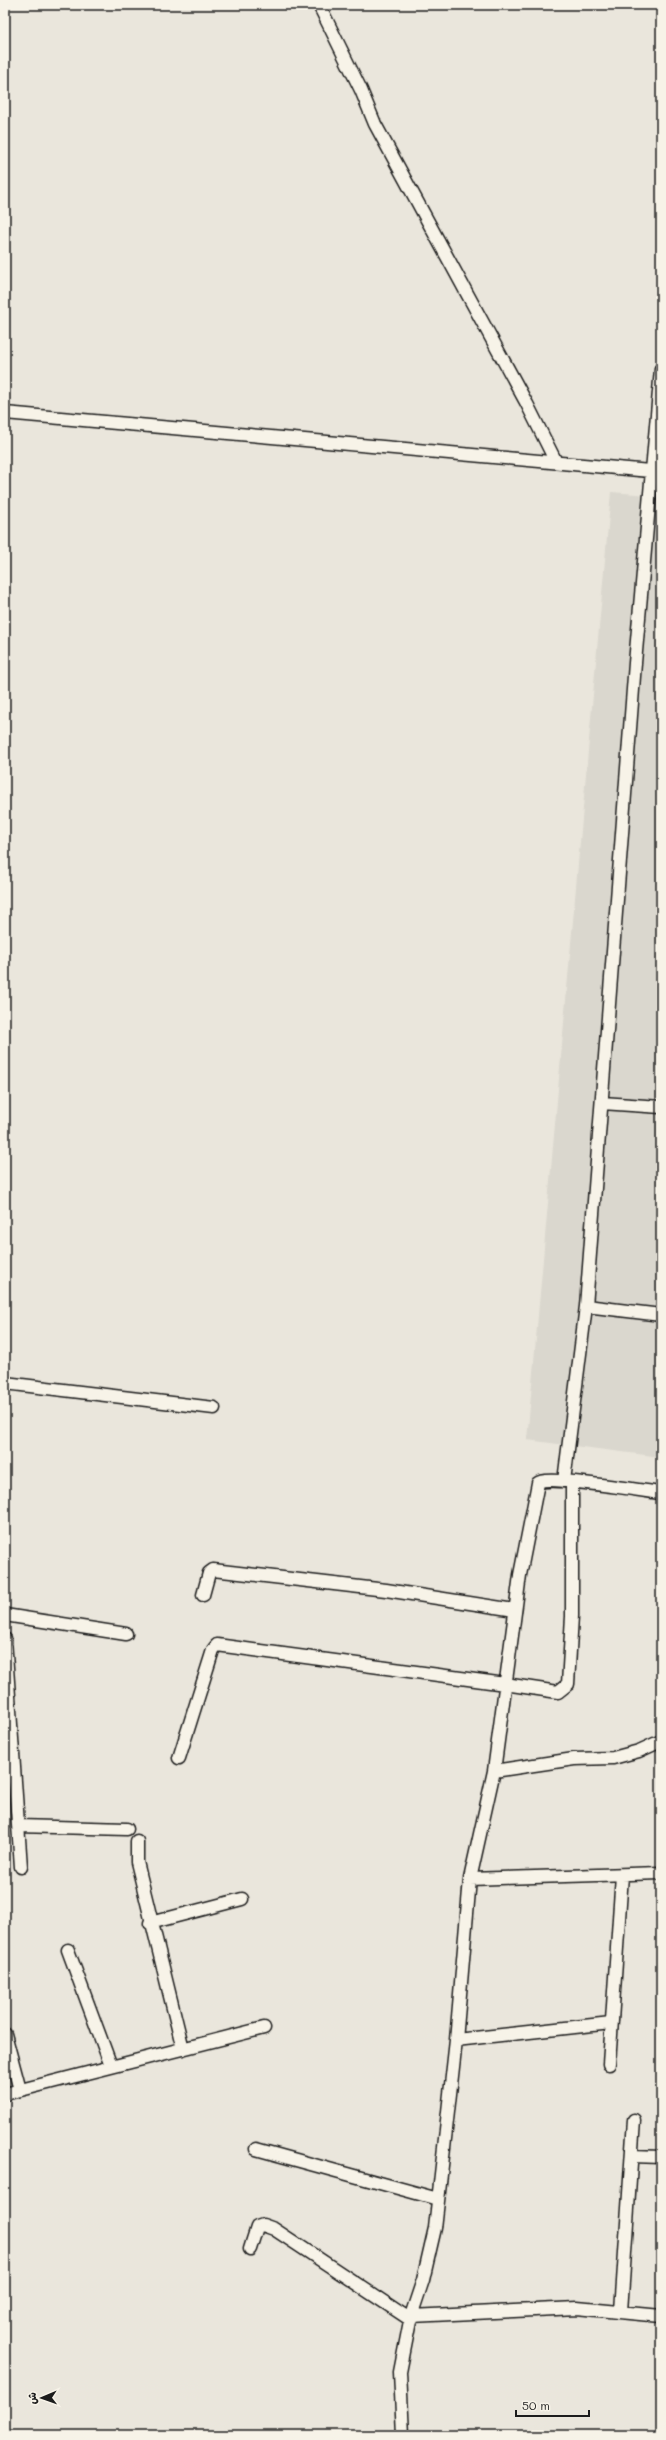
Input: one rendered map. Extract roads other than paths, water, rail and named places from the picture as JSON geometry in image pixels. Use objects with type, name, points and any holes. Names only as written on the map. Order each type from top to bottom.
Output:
[{"type":"street","points":[[319,5],[361,90],[375,124],[527,404],[556,462]]},
{"type":"street","points":[[180,1758],[213,1650],[217,1645],[558,1692],[568,1684],[572,1616],[568,1481],[586,1306],[635,663],[657,471],[661,370]]},
{"type":"street","points":[[5,413],[657,471]]},
{"type":"street","points":[[602,1103],[661,1107]]},
{"type":"street","points":[[586,1306],[661,1315]]},
{"type":"street","points":[[5,1383],[214,1408]]},
{"type":"street","points":[[403,2435],[400,2372],[411,2318],[430,2251],[438,2199],[456,2040],[470,1879],[494,1771],[515,1610],[538,1483],[544,1480],[568,1481],[661,1493]]},
{"type":"street","points":[[203,1595],[209,1573],[213,1570],[386,1590],[515,1610]]},
{"type":"street","points":[[5,1614],[126,1634]]},
{"type":"street","points":[[5,1639],[21,1867]]},
{"type":"street","points":[[494,1771],[574,1760],[613,1758],[639,1751],[661,1741]]},
{"type":"street","points":[[18,1826],[127,1830]]},
{"type":"street","points":[[137,1841],[136,1862],[182,2050]]},
{"type":"street","points":[[470,1879],[661,1873]]},
{"type":"street","points":[[609,2064],[622,1875]]},
{"type":"street","points":[[150,1923],[242,1899]]},
{"type":"street","points":[[68,1950],[111,2066]]},
{"type":"street","points":[[456,2040],[611,2023]]},
{"type":"street","points":[[5,2094],[264,2028]]},
{"type":"street","points":[[5,2034],[20,2090]]},
{"type":"street","points":[[621,2311],[634,2120]]},
{"type":"street","points":[[256,2149],[438,2199]]},
{"type":"street","points":[[632,2156],[661,2157]]},
{"type":"street","points":[[250,2249],[258,2227],[263,2225],[274,2229],[411,2318],[577,2308],[661,2316]]}]
